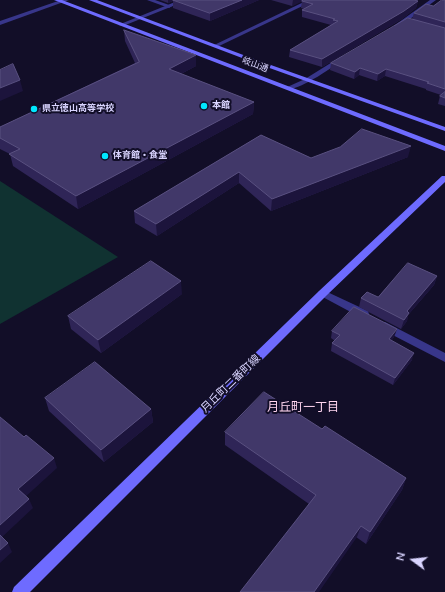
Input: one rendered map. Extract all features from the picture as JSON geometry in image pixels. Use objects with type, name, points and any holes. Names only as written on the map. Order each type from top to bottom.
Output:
[{"type":"street","name":"岐山通","points":[[61,0],[121,25],[445,149]]},
{"type":"street","points":[[0,23],[61,0]]},
{"type":"street","name":"岐山通","points":[[92,0],[307,80],[445,129]]},
{"type":"street","points":[[150,0],[169,6]]},
{"type":"street","points":[[121,25],[186,0]]},
{"type":"street","points":[[215,46],[312,0]]},
{"type":"street","points":[[392,28],[405,21],[433,0]]},
{"type":"street","points":[[405,21],[412,22]]},
{"type":"street","points":[[288,88],[307,80],[346,56]]},
{"type":"street","name":"月丘町二番町線","points":[[19,592],[323,293],[445,178]]},
{"type":"street","points":[[323,293],[445,358]]},
{"type":"green space","points":[[0,181],[118,257],[0,324]]},
{"type":"building","points":[[173,0],[242,0],[210,13]]},
{"type":"building","points":[[442,0],[445,0],[445,22],[414,13],[426,4],[433,6]]},
{"type":"building","points":[[302,1],[418,1],[404,11],[322,59],[290,50],[338,21],[302,10],[313,4]]},
{"type":"building","points":[[408,18],[445,28],[445,89],[427,83],[429,82],[386,69],[378,74],[360,68],[355,72],[331,63]]},
{"type":"building","points":[[124,30],[196,55],[169,69],[254,102],[76,196],[9,154],[20,149],[0,138],[0,127],[139,62]]},
{"type":"building","points":[[13,64],[20,80],[0,88],[0,70]]},
{"type":"building","points":[[445,92],[445,98],[440,96]]},
{"type":"building","points":[[362,129],[411,146],[272,199],[239,172],[156,224],[134,211],[261,135],[311,158],[340,147]]},
{"type":"building","points":[[151,261],[181,281],[98,340],[68,316]]},
{"type":"building","points":[[408,263],[437,276],[407,311],[409,313],[404,320],[361,298],[367,292],[378,297]]},
{"type":"building","points":[[354,307],[397,329],[389,339],[414,353],[395,378],[332,343],[340,335],[332,331]]},
{"type":"building","points":[[95,362],[151,409],[101,450],[45,398]]},
{"type":"building","points":[[264,392],[322,429],[325,426],[406,478],[370,532],[361,526],[314,592],[240,592],[316,495],[225,432]]},
{"type":"building","points":[[0,417],[24,437],[26,435],[54,458],[18,489],[29,499],[0,525]]},
{"type":"building","points":[[0,535],[8,543],[0,550]]},
{"type":"place","name":"本館","points":[[204,106]]},
{"type":"place","name":"県立徳山高等学校","points":[[34,109]]},
{"type":"place","name":"体育館・食堂","points":[[105,156]]},
{"type":"district","name":"月丘町一丁目","points":[[303,408]]}]
